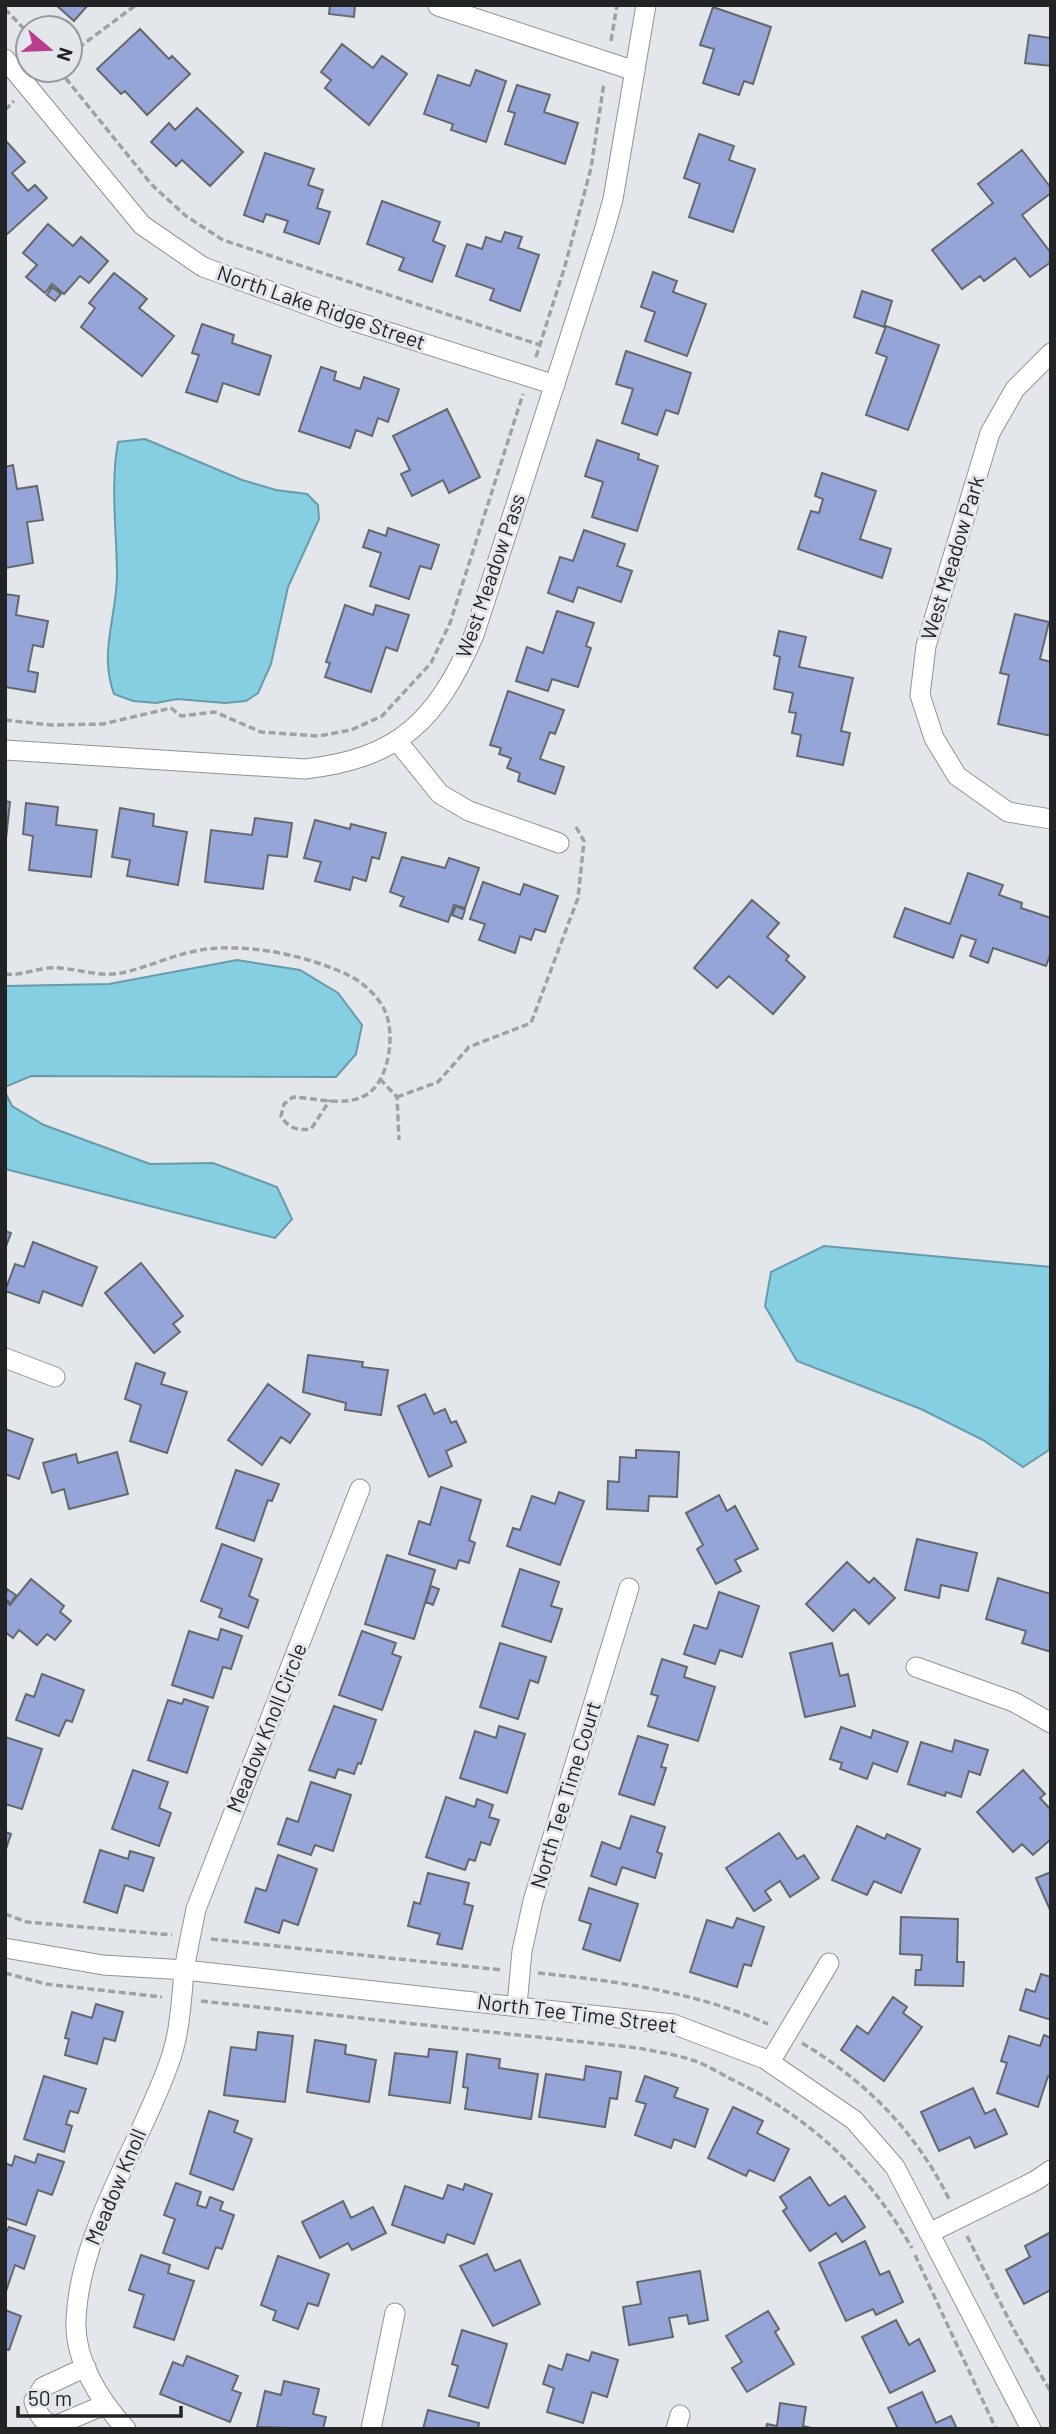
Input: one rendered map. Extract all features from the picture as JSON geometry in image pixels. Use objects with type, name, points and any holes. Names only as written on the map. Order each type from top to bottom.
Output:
[{"type":"street","name":"West Meadow Pass","points":[[5,750],[304,769],[344,764],[398,742],[421,722],[458,673],[474,635],[555,385],[613,199],[646,5]]},
{"type":"street","points":[[438,6],[635,71]]},
{"type":"street","name":"North Lake Ridge Street","points":[[5,58],[142,225],[203,267],[332,313],[555,385]]},
{"type":"street","name":"West Meadow Park","points":[[1051,353],[1015,389],[990,433],[926,646],[920,695],[934,738],[957,776],[1008,812],[1051,819]]},
{"type":"street","points":[[398,742],[440,794],[469,811],[559,843]]},
{"type":"street","points":[[5,1358],[55,1377]]},
{"type":"street","name":"Meadow Knoll Circle","points":[[185,1970],[195,1909],[335,1560],[360,1489]]},
{"type":"street","name":"North Tee Time Court","points":[[517,2005],[533,1901],[629,1588]]},
{"type":"street","points":[[916,1667],[1014,1702],[1051,1723]]},
{"type":"street","name":"North Tee Time Street","points":[[5,1948],[103,1965],[185,1970],[673,2024],[770,2062],[854,2120],[895,2167],[1031,2429]]},
{"type":"street","points":[[770,2062],[829,1963]]},
{"type":"street","name":"Meadow Knoll","points":[[126,2429],[104,2405],[86,2367],[75,2322],[84,2262],[169,2065],[180,2024],[185,1970]]},
{"type":"street","points":[[929,2233],[1051,2170]]},
{"type":"street","points":[[371,2429],[395,2312]]},
{"type":"street","points":[[86,2367],[43,2387],[34,2401],[38,2416],[49,2424],[57,2425],[104,2405]]},
{"type":"path","points":[[84,44],[136,5]]},
{"type":"path","points":[[5,719],[51,725],[103,724],[171,709],[181,716],[215,712],[261,732],[319,736],[351,730],[382,716],[431,663],[450,623],[540,345],[592,169],[617,5]]},
{"type":"path","points":[[70,84],[152,185],[186,216],[223,240],[540,345]]},
{"type":"path","points":[[397,1097],[438,1082],[469,1048],[531,1023],[578,898],[584,841],[576,827]]},
{"type":"path","points":[[5,974],[16,975],[47,968],[120,973],[207,949],[246,948],[292,957],[347,975],[369,989],[385,1012],[389,1031],[386,1066],[380,1079],[363,1097],[330,1100],[293,1097],[284,1104],[281,1116],[285,1124],[299,1131],[311,1129],[330,1100]]},
{"type":"path","points":[[380,1079],[397,1097],[399,1140]]},
{"type":"path","points":[[5,1914],[27,1922],[585,1978],[700,1998],[747,2015],[787,2034],[865,2088],[892,2112],[936,2173],[1014,2330],[1051,2392]]},
{"type":"path","points":[[5,1973],[46,1984],[639,2048],[692,2060],[758,2092],[806,2124],[844,2157],[888,2206],[912,2249],[996,2429]]},
{"type":"water","points":[[145,439],[242,480],[276,490],[307,494],[318,505],[319,519],[288,587],[271,664],[258,693],[246,701],[225,703],[177,699],[156,703],[133,701],[114,694],[108,650],[117,577],[114,493],[118,442]]},
{"type":"water","points":[[237,960],[300,970],[338,993],[362,1025],[356,1054],[336,1077],[31,1076],[5,1087],[5,986],[109,984]]},
{"type":"water","points":[[5,1092],[12,1106],[44,1125],[150,1164],[213,1163],[277,1187],[292,1219],[275,1238],[5,1169]]},
{"type":"water","points":[[824,1246],[1051,1267],[1049,1450],[1023,1467],[983,1440],[921,1409],[797,1361],[765,1306],[771,1272]]},
{"type":"building","points":[[56,5],[88,5],[80,14],[66,14]]},
{"type":"building","points":[[330,5],[355,5],[354,17],[329,14]]},
{"type":"building","points":[[713,7],[771,27],[753,84],[744,81],[739,95],[703,83],[714,49],[700,45]]},
{"type":"building","points":[[140,29],[169,59],[172,56],[190,74],[147,115],[125,91],[121,94],[97,69]]},
{"type":"building","points":[[1029,35],[1051,38],[1051,66],[1025,63]]},
{"type":"building","points":[[342,44],[373,68],[382,56],[407,74],[369,125],[325,88],[331,80],[321,72]]},
{"type":"building","points":[[476,70],[506,81],[486,142],[451,130],[453,124],[424,114],[438,75],[470,86]]},
{"type":"building","points":[[517,85],[550,95],[544,112],[578,123],[565,164],[505,144],[515,113],[508,111]]},
{"type":"building","points":[[197,108],[243,152],[210,186],[182,160],[176,166],[151,142],[169,123],[175,130]]},
{"type":"building","points":[[699,134],[734,146],[729,160],[755,169],[733,232],[689,217],[700,184],[684,178]]},
{"type":"building","points":[[5,140],[25,162],[12,173],[28,191],[35,185],[47,198],[5,236]]},
{"type":"building","points":[[1022,150],[1051,188],[1051,193],[1022,215],[1051,253],[1051,262],[1030,277],[1015,258],[984,281],[980,276],[962,289],[932,250],[993,203],[978,184]]},
{"type":"building","points":[[265,153],[314,169],[308,185],[323,190],[317,208],[330,212],[319,244],[284,232],[288,221],[266,214],[263,222],[244,215]]},
{"type":"building","points":[[382,201],[440,222],[433,241],[445,246],[432,282],[399,270],[404,258],[367,244]]},
{"type":"building","points":[[48,224],[73,246],[81,237],[108,261],[89,283],[80,276],[64,294],[52,284],[45,293],[26,277],[37,265],[23,253]]},
{"type":"building","points":[[505,232],[522,237],[518,248],[539,255],[520,311],[490,300],[494,289],[456,276],[467,244],[482,249],[486,237],[501,242]]},
{"type":"building","points":[[653,272],[677,281],[673,292],[706,304],[687,356],[645,341],[655,312],[641,307]]},
{"type":"building","points":[[114,273],[147,299],[139,308],[174,336],[142,376],[81,327],[95,308],[89,303]]},
{"type":"building","points":[[52,287],[61,294],[55,301],[47,295]]},
{"type":"building","points":[[862,291],[892,301],[884,327],[854,317]]},
{"type":"building","points":[[202,324],[234,335],[232,343],[271,356],[259,395],[223,383],[217,402],[186,392],[199,355],[192,353]]},
{"type":"building","points":[[886,326],[939,345],[908,430],[866,415],[887,357],[876,353]]},
{"type":"building","points":[[626,351],[691,373],[678,414],[666,410],[657,435],[622,423],[633,389],[616,384]]},
{"type":"building","points":[[321,367],[336,372],[334,380],[360,389],[364,377],[399,389],[388,422],[378,418],[372,436],[356,430],[350,448],[299,431]]},
{"type":"building","points":[[447,409],[480,477],[449,493],[443,480],[412,496],[401,474],[410,470],[393,436]]},
{"type":"building","points":[[597,440],[639,454],[638,459],[658,466],[637,531],[592,517],[603,482],[585,476]]},
{"type":"building","points":[[13,465],[17,489],[37,486],[43,520],[27,522],[33,563],[5,568],[5,467]]},
{"type":"building","points":[[822,473],[876,491],[860,539],[891,549],[882,578],[798,549],[811,511],[819,513],[823,499],[815,496]]},
{"type":"building","points":[[388,528],[439,545],[431,569],[420,566],[409,599],[370,586],[381,553],[363,547],[369,530],[386,536]]},
{"type":"building","points":[[584,530],[625,544],[617,566],[632,571],[621,602],[578,587],[573,602],[548,593],[560,557],[573,561]]},
{"type":"building","points":[[5,594],[19,596],[16,615],[48,621],[43,647],[33,645],[28,671],[38,673],[35,692],[5,687]]},
{"type":"building","points":[[345,605],[373,615],[376,605],[409,615],[397,651],[386,647],[371,692],[325,677],[330,663],[326,662]]},
{"type":"building","points":[[557,611],[594,623],[586,646],[591,648],[578,687],[552,679],[548,691],[516,681],[527,647],[543,653]]},
{"type":"building","points":[[1015,614],[1049,622],[1040,659],[1051,662],[1051,736],[998,724],[1009,675],[1000,673]]},
{"type":"building","points":[[779,631],[806,637],[799,667],[853,678],[841,731],[850,733],[843,765],[797,756],[801,735],[792,733],[796,713],[789,712],[793,693],[774,689],[780,657],[774,655]]},
{"type":"building","points":[[508,691],[564,710],[555,734],[550,732],[540,759],[564,767],[555,794],[518,781],[520,773],[507,768],[511,758],[499,754],[501,748],[490,745]]},
{"type":"building","points":[[5,801],[10,802],[5,848]]},
{"type":"building","points":[[26,803],[58,807],[56,825],[97,830],[91,877],[29,870],[33,836],[23,834]]},
{"type":"building","points":[[120,808],[154,814],[153,826],[187,832],[178,885],[127,876],[130,860],[112,857]]},
{"type":"building","points":[[255,818],[292,823],[287,857],[268,855],[263,889],[205,882],[211,830],[252,835]]},
{"type":"building","points":[[315,820],[350,829],[351,824],[386,833],[379,859],[372,857],[366,881],[353,877],[350,890],[315,881],[321,862],[304,858]]},
{"type":"building","points":[[402,857],[445,868],[449,858],[479,868],[465,908],[454,905],[448,922],[400,906],[404,897],[390,892]]},
{"type":"building","points":[[968,873],[1003,885],[999,895],[1022,903],[1021,908],[1051,918],[1051,952],[1046,966],[993,948],[988,963],[970,956],[976,940],[961,935],[953,958],[894,937],[905,908],[950,924]]},
{"type":"building","points":[[483,882],[520,895],[524,884],[558,896],[545,932],[535,929],[531,940],[520,936],[515,953],[479,940],[485,924],[470,919]]},
{"type":"building","points":[[752,900],[779,923],[767,937],[789,956],[786,960],[805,977],[773,1014],[729,976],[717,988],[694,968]]},
{"type":"building","points":[[456,906],[465,910],[462,919],[452,915]]},
{"type":"building","points":[[5,1231],[11,1233],[5,1249]]},
{"type":"building","points":[[33,1242],[97,1267],[82,1306],[43,1291],[39,1303],[5,1291],[15,1264],[24,1267]]},
{"type":"building","points":[[141,1263],[183,1316],[173,1324],[180,1332],[154,1353],[105,1293]]},
{"type":"building","points":[[308,1355],[363,1362],[362,1367],[388,1370],[381,1415],[345,1410],[346,1403],[303,1392]]},
{"type":"building","points":[[136,1363],[165,1373],[161,1384],[187,1392],[167,1453],[130,1441],[141,1405],[125,1399]]},
{"type":"building","points":[[268,1384],[310,1414],[290,1443],[281,1437],[262,1465],[228,1440]]},
{"type":"building","points":[[425,1394],[434,1414],[445,1409],[451,1423],[456,1421],[466,1442],[446,1451],[452,1466],[429,1477],[398,1406]]},
{"type":"building","points":[[5,1429],[33,1439],[19,1479],[5,1474]]},
{"type":"building","points":[[636,1450],[679,1452],[677,1497],[649,1496],[648,1511],[607,1509],[608,1481],[619,1482],[620,1457],[636,1458]]},
{"type":"building","points":[[117,1452],[128,1494],[69,1509],[64,1489],[52,1493],[43,1463],[76,1454],[78,1463]]},
{"type":"building","points":[[236,1470],[279,1484],[272,1501],[268,1500],[254,1541],[216,1528]]},
{"type":"building","points":[[441,1487],[481,1500],[469,1540],[475,1543],[469,1563],[459,1560],[456,1569],[409,1554],[419,1521],[430,1525]]},
{"type":"building","points":[[559,1492],[584,1501],[560,1565],[507,1546],[513,1528],[520,1530],[532,1496],[555,1504]]},
{"type":"building","points":[[719,1495],[727,1511],[735,1506],[758,1549],[735,1560],[741,1571],[716,1584],[697,1549],[703,1545],[686,1513]]},
{"type":"building","points":[[917,1539],[977,1553],[968,1591],[941,1585],[939,1598],[905,1590]]},
{"type":"building","points":[[222,1544],[262,1559],[249,1596],[258,1600],[248,1628],[219,1617],[222,1609],[201,1601]]},
{"type":"building","points":[[387,1555],[435,1570],[414,1639],[365,1624]]},
{"type":"building","points":[[847,1562],[869,1583],[874,1578],[895,1598],[869,1624],[854,1609],[833,1631],[806,1604]]},
{"type":"building","points":[[520,1569],[559,1582],[551,1606],[562,1609],[551,1642],[502,1626]]},
{"type":"building","points":[[998,1578],[1051,1594],[1051,1652],[1022,1643],[1026,1631],[986,1619]]},
{"type":"building","points":[[31,1579],[64,1606],[60,1612],[71,1621],[55,1640],[47,1634],[37,1645],[19,1630],[13,1638],[5,1632],[5,1601],[10,1605]]},
{"type":"building","points":[[431,1586],[439,1589],[433,1605],[426,1602]]},
{"type":"building","points":[[7,1589],[16,1595],[11,1603],[5,1599]]},
{"type":"building","points":[[719,1592],[759,1606],[742,1657],[720,1650],[715,1664],[684,1654],[694,1625],[707,1629]]},
{"type":"building","points":[[221,1629],[242,1636],[231,1669],[223,1667],[213,1698],[172,1685],[189,1631],[218,1640]]},
{"type":"building","points":[[362,1631],[396,1643],[392,1654],[401,1657],[382,1710],[339,1695]]},
{"type":"building","points":[[500,1643],[546,1657],[538,1683],[530,1680],[518,1719],[480,1707]]},
{"type":"building","points":[[832,1643],[840,1676],[848,1674],[855,1706],[805,1717],[790,1653]]},
{"type":"building","points":[[662,1659],[687,1667],[684,1677],[715,1687],[698,1741],[648,1726],[658,1696],[651,1694]]},
{"type":"building","points":[[42,1674],[84,1690],[72,1722],[66,1720],[59,1736],[16,1720],[26,1694],[34,1697]]},
{"type":"building","points":[[184,1699],[208,1707],[187,1773],[148,1760],[168,1700],[182,1704]]},
{"type":"building","points":[[334,1706],[376,1720],[361,1764],[358,1763],[354,1774],[338,1769],[335,1778],[309,1770]]},
{"type":"building","points":[[499,1726],[525,1734],[507,1793],[460,1778],[475,1731],[496,1738]]},
{"type":"building","points":[[841,1727],[871,1738],[873,1730],[908,1742],[897,1772],[873,1763],[867,1779],[840,1769],[842,1763],[830,1759]]},
{"type":"building","points":[[638,1736],[668,1745],[661,1767],[666,1768],[654,1805],[619,1794]]},
{"type":"building","points":[[5,1737],[42,1749],[22,1809],[5,1804]]},
{"type":"building","points":[[955,1740],[988,1750],[980,1775],[969,1771],[961,1797],[946,1792],[945,1796],[908,1784],[921,1742],[952,1752]]},
{"type":"building","points":[[133,1770],[168,1782],[159,1808],[171,1813],[159,1846],[112,1829]]},
{"type":"building","points":[[1023,1770],[1045,1794],[1040,1798],[1051,1810],[1051,1839],[1033,1855],[1022,1844],[1013,1852],[977,1812]]},
{"type":"building","points":[[311,1782],[351,1795],[333,1851],[315,1845],[311,1855],[278,1844],[287,1818],[298,1822]]},
{"type":"building","points":[[446,1797],[475,1807],[477,1799],[493,1805],[489,1817],[499,1820],[490,1845],[481,1842],[475,1861],[469,1859],[465,1870],[426,1857]]},
{"type":"building","points":[[631,1816],[665,1827],[657,1852],[662,1854],[655,1878],[622,1867],[616,1885],[591,1876],[602,1842],[620,1849]]},
{"type":"building","points":[[857,1826],[885,1839],[887,1834],[920,1849],[901,1893],[874,1881],[867,1895],[832,1880]]},
{"type":"building","points":[[5,1832],[11,1834],[5,1852]]},
{"type":"building","points":[[779,1833],[797,1859],[804,1855],[819,1878],[790,1897],[780,1881],[765,1891],[771,1900],[754,1911],[726,1868]]},
{"type":"building","points":[[100,1850],[128,1859],[130,1851],[154,1858],[143,1891],[125,1885],[117,1913],[84,1902]]},
{"type":"building","points":[[278,1855],[317,1869],[298,1925],[283,1920],[279,1933],[245,1922],[256,1888],[266,1891]]},
{"type":"building","points":[[1051,1872],[1051,1912],[1036,1878]]},
{"type":"building","points":[[428,1873],[469,1883],[464,1904],[473,1906],[462,1949],[437,1944],[440,1934],[408,1926],[414,1902],[420,1904]]},
{"type":"building","points":[[589,1888],[638,1904],[620,1961],[583,1949],[591,1924],[579,1920]]},
{"type":"building","points":[[901,1917],[958,1919],[957,1962],[964,1962],[963,1986],[915,1985],[916,1970],[921,1970],[922,1955],[900,1954]]},
{"type":"building","points":[[737,1918],[764,1927],[751,1966],[744,1964],[737,1987],[690,1972],[707,1920],[733,1928]]},
{"type":"building","points":[[1041,1974],[1051,1977],[1051,2020],[1020,2010],[1026,1989],[1035,1992]]},
{"type":"building","points":[[893,1997],[907,2007],[903,2013],[922,2027],[884,2081],[841,2050],[857,2026],[868,2034]]},
{"type":"building","points":[[96,2004],[123,2012],[115,2041],[104,2038],[97,2064],[65,2055],[69,2039],[65,2038],[72,2012],[92,2018]]},
{"type":"building","points":[[258,2032],[293,2036],[285,2102],[224,2095],[231,2047],[256,2050]]},
{"type":"building","points":[[1044,2035],[1051,2038],[1051,2077],[1048,2076],[1038,2107],[997,2093],[1007,2063],[1001,2061],[1009,2036],[1040,2046]]},
{"type":"building","points":[[315,2040],[346,2045],[345,2054],[376,2060],[369,2102],[307,2092]]},
{"type":"building","points":[[429,2049],[457,2052],[450,2103],[389,2095],[395,2053],[428,2057]]},
{"type":"building","points":[[467,2054],[500,2059],[499,2068],[538,2074],[531,2119],[465,2109],[468,2088],[463,2087]]},
{"type":"building","points":[[586,2066],[621,2072],[617,2099],[610,2098],[605,2127],[539,2117],[546,2074],[584,2080]]},
{"type":"building","points":[[44,2076],[86,2089],[78,2113],[70,2111],[66,2124],[72,2126],[64,2152],[24,2139]]},
{"type":"building","points":[[645,2076],[678,2088],[674,2097],[708,2109],[695,2147],[674,2139],[671,2148],[635,2135],[646,2104],[636,2101]]},
{"type":"building","points":[[973,2088],[985,2114],[995,2109],[1007,2134],[975,2148],[970,2137],[939,2151],[921,2112]]},
{"type":"building","points":[[733,2107],[763,2121],[757,2133],[789,2149],[774,2181],[749,2170],[746,2176],[708,2158]]},
{"type":"building","points":[[209,2111],[238,2121],[234,2132],[252,2139],[233,2190],[190,2174]]},
{"type":"building","points":[[38,2154],[64,2162],[52,2195],[38,2190],[26,2225],[5,2218],[5,2163],[12,2166],[15,2156],[35,2163]]},
{"type":"building","points":[[810,2177],[829,2206],[845,2196],[865,2227],[842,2242],[836,2233],[810,2251],[783,2211],[787,2208],[780,2197]]},
{"type":"building","points":[[176,2183],[201,2192],[197,2205],[206,2208],[210,2197],[223,2202],[220,2210],[234,2215],[222,2249],[216,2247],[208,2269],[163,2253],[175,2219],[164,2215]]},
{"type":"building","points":[[465,2184],[492,2194],[474,2244],[447,2234],[444,2243],[392,2225],[405,2186],[443,2199],[448,2185],[463,2190]]},
{"type":"building","points":[[343,2201],[351,2218],[373,2207],[386,2233],[352,2250],[348,2243],[320,2258],[302,2222]]},
{"type":"building","points":[[9,2227],[35,2236],[24,2269],[15,2265],[5,2294],[5,2234]]},
{"type":"building","points":[[1051,2232],[1051,2290],[1024,2304],[1006,2270],[1030,2257],[1025,2246]]},
{"type":"building","points":[[865,2241],[880,2275],[889,2271],[903,2302],[876,2315],[873,2309],[846,2321],[819,2263]]},
{"type":"building","points":[[487,2254],[495,2271],[520,2260],[540,2304],[493,2326],[460,2266]]},
{"type":"building","points":[[141,2255],[170,2265],[168,2273],[194,2281],[174,2340],[134,2327],[144,2295],[129,2290]]},
{"type":"building","points":[[278,2256],[329,2274],[318,2306],[308,2303],[298,2329],[273,2320],[276,2311],[261,2305]]},
{"type":"building","points":[[700,2271],[708,2320],[689,2324],[687,2315],[669,2318],[673,2337],[629,2345],[623,2307],[641,2304],[637,2282]]},
{"type":"building","points":[[5,2310],[21,2316],[9,2350],[5,2349]]},
{"type":"building","points":[[768,2311],[779,2329],[775,2332],[794,2364],[747,2392],[732,2368],[742,2362],[726,2336]]},
{"type":"building","points":[[896,2320],[909,2345],[919,2339],[935,2371],[890,2393],[862,2337]]},
{"type":"building","points":[[462,2330],[507,2344],[488,2408],[449,2396],[458,2366],[452,2364]]},
{"type":"building","points":[[592,2352],[618,2360],[607,2397],[592,2392],[583,2423],[547,2412],[554,2388],[543,2384],[549,2365],[562,2370],[567,2354],[589,2361]]},
{"type":"building","points":[[187,2356],[238,2376],[232,2390],[241,2393],[230,2422],[160,2394],[173,2362],[183,2366]]},
{"type":"building","points":[[284,2381],[319,2389],[313,2414],[326,2417],[323,2429],[257,2427],[265,2391],[281,2395]]},
{"type":"building","points":[[922,2392],[936,2423],[951,2416],[957,2429],[898,2429],[888,2408]]},
{"type":"building","points":[[780,2403],[806,2407],[803,2426],[816,2429],[766,2429],[767,2424],[777,2426]]},
{"type":"building","points":[[428,2410],[479,2423],[478,2429],[423,2429]]}]
